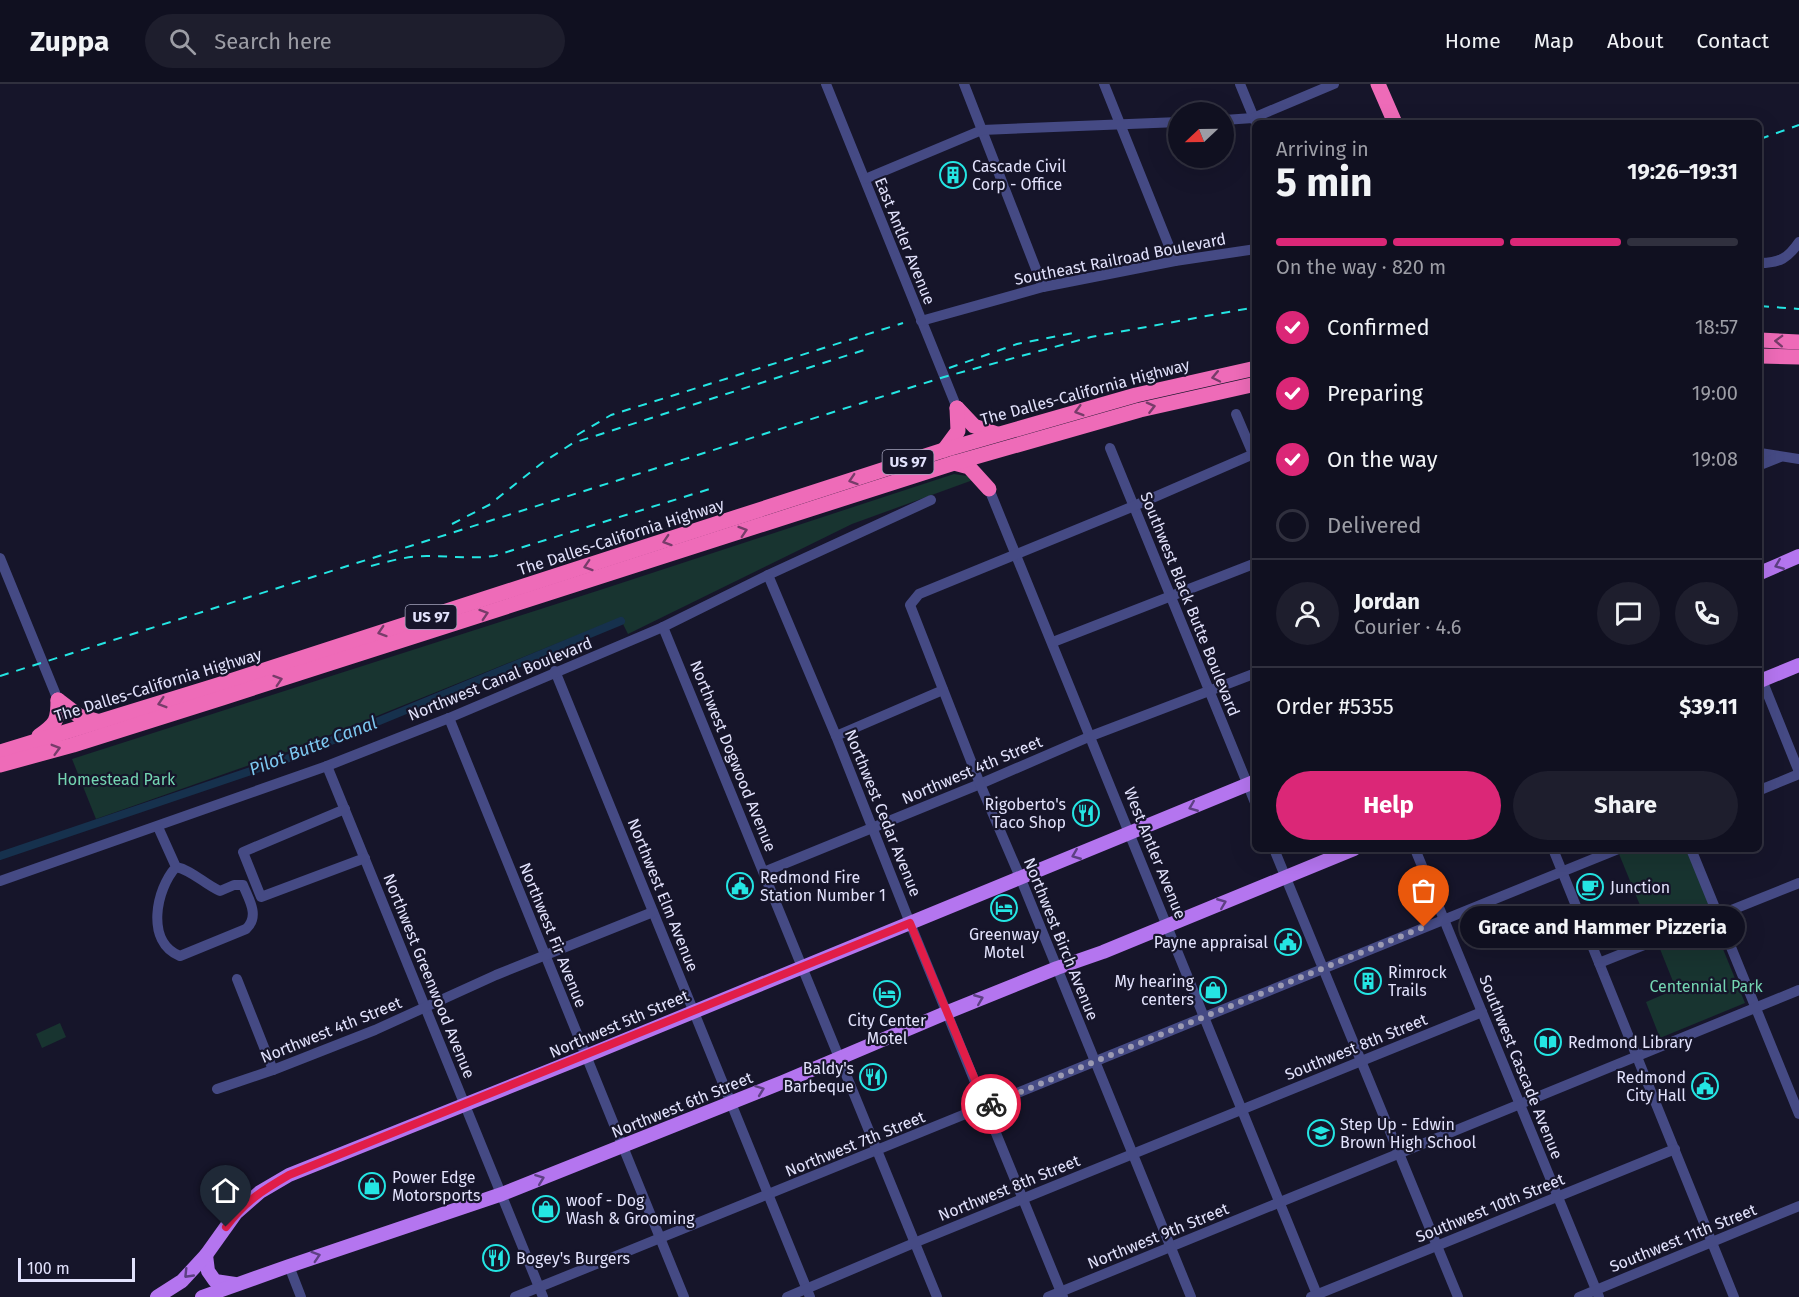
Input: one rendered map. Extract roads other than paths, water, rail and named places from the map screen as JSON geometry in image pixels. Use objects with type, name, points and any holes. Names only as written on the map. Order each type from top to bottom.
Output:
[{"type":"highway","points":[[1378,84],[1394,120]]},
{"type":"highway","points":[[1762,340],[1799,342]]},
{"type":"highway","points":[[1762,356],[1799,357]]},
{"type":"highway","name":"The Dalles-California Highway","points":[[0,752],[100,722],[944,450],[1136,395],[1252,369]]},
{"type":"highway","name":"The Dalles-California Highway","points":[[0,765],[73,745],[222,698],[954,463],[1140,410],[1252,385]]},
{"type":"highway","points":[[957,408],[974,426],[998,434]]},
{"type":"highway","points":[[944,450],[958,431],[957,408]]},
{"type":"highway","points":[[989,489],[987,468],[999,450]]},
{"type":"highway","points":[[954,463],[969,467],[989,489]]},
{"type":"highway","points":[[58,700],[79,716],[100,722]]},
{"type":"highway","points":[[29,744],[54,726],[58,714],[58,700]]},
{"type":"main road","points":[[1762,572],[1799,556]]},
{"type":"main road","points":[[1762,678],[1799,665]]},
{"type":"main road","name":"Northwest 5th Street","points":[[157,1297],[182,1281],[206,1255],[236,1213],[260,1192],[289,1175],[586,1056],[693,1010],[1251,783]]},
{"type":"main road","name":"Northwest 6th Street","points":[[202,1297],[502,1194],[623,1147],[948,1012],[1168,926],[1347,852]]},
{"type":"main road","points":[[206,1255],[208,1271],[215,1281],[238,1285]]},
{"type":"street","name":"East Antler Avenue","points":[[826,84],[957,408]]},
{"type":"street","points":[[964,84],[1043,286]]},
{"type":"street","points":[[1104,84],[1174,261]]},
{"type":"street","points":[[1240,84],[1255,120]]},
{"type":"street","points":[[1257,120],[1334,84]]},
{"type":"street","points":[[1234,120],[1252,121]]},
{"type":"street","points":[[865,179],[982,130],[1168,123]]},
{"type":"street","points":[[1762,262],[1770,263],[1790,256],[1799,242]]},
{"type":"street","name":"Southeast Railroad Boulevard","points":[[921,321],[1043,286],[1174,261],[1252,250]]},
{"type":"street","points":[[1236,414],[1252,449]]},
{"type":"street","name":"Southwest Black Butte Boulevard","points":[[1110,448],[1210,691],[1251,783]]},
{"type":"street","points":[[1762,453],[1799,459]]},
{"type":"street","points":[[1762,464],[1783,456]]},
{"type":"street","points":[[1016,555],[1252,457]]},
{"type":"street","name":"West Antler Avenue","points":[[989,489],[1205,1017],[1315,1296]]},
{"type":"street","name":"Northwest Canal Boulevard","points":[[0,881],[327,766],[449,718],[663,627],[768,575],[931,500]]},
{"type":"street","name":"Northwest Birch Avenue","points":[[1016,555],[919,594],[910,605],[980,784],[1191,1297]]},
{"type":"street","points":[[0,558],[58,700]]},
{"type":"street","points":[[1053,642],[1252,565]]},
{"type":"street","name":"Northwest Cedar Avenue","points":[[768,575],[836,736],[1062,1294]]},
{"type":"street","name":"Northwest Dogwood Avenue","points":[[663,627],[937,1297]]},
{"type":"street","name":"Northwest Elm Avenue","points":[[555,671],[808,1293]]},
{"type":"street","name":"Northwest 4th Street","points":[[764,872],[1091,736],[1252,675]]},
{"type":"street","points":[[1762,684],[1799,773],[1762,789]]},
{"type":"street","points":[[836,736],[942,690]]},
{"type":"street","name":"Northwest Fir Avenue","points":[[449,718],[684,1297]]},
{"type":"street","name":"Northwest Greenwood Avenue","points":[[327,766],[541,1292]]},
{"type":"street","points":[[345,809],[243,852],[261,897],[365,858]]},
{"type":"street","points":[[158,826],[176,867]]},
{"type":"street","points":[[1275,852],[1458,1297]]},
{"type":"street","name":"Southwest Cascade Avenue","points":[[1416,852],[1597,1293]]},
{"type":"street","points":[[1554,852],[1734,1297]]},
{"type":"street","name":"Northwest 7th Street","points":[[515,1297],[541,1292],[660,1239],[1611,852]]},
{"type":"street","points":[[1692,852],[1796,1100],[1799,1114]]},
{"type":"street","points":[[176,867],[186,869],[207,885],[220,891],[234,885],[243,885],[254,913],[252,923],[246,929],[180,956],[174,954],[164,943],[156,924],[157,910],[166,878],[176,867]]},
{"type":"street","points":[[1599,963],[1799,883]]},
{"type":"street","name":"Northwest 4th Street","points":[[217,1089],[273,1070],[426,1008],[496,975],[653,912]]},
{"type":"street","points":[[237,979],[273,1070]]},
{"type":"street","name":"Northwest 9th Street","points":[[1048,1297],[1062,1294],[1279,1202],[1799,990]]},
{"type":"street","name":"Southwest 8th Street","points":[[1242,1109],[1482,1012]]},
{"type":"street","name":"Northwest 8th Street","points":[[787,1297],[808,1293],[914,1243],[1242,1109]]},
{"type":"street","name":"Southwest 10th Street","points":[[1315,1296],[1675,1149]]},
{"type":"street","name":"Southwest 11th Street","points":[[1579,1297],[1597,1293],[1799,1206]]},
{"type":"street","points":[[288,1266],[302,1297]]},
{"type":"waterway","name":"Pilot Butte Canal","points":[[0,856],[292,757],[621,621]]},
{"type":"railway","points":[[1762,138],[1799,125]]},
{"type":"railway","points":[[1762,306],[1799,309]]},
{"type":"railway","points":[[0,676],[944,377],[1091,337],[1252,308]]},
{"type":"railway","points":[[577,435],[611,415],[903,323]]},
{"type":"railway","points":[[949,368],[1017,344],[1078,332]]},
{"type":"railway","points":[[452,524],[489,505],[542,463],[573,443],[864,350]]},
{"type":"railway","points":[[371,566],[420,556],[494,556],[716,487]]},
{"type":"place","name":"Cascade Civil Corp - Office","points":[[953,175]]},
{"type":"place","name":"Rigoberto's Taco Shop","points":[[1086,813]]},
{"type":"place","name":"Redmond Fire Station Number 1","points":[[740,886]]},
{"type":"place","name":"Junction","points":[[1590,887]]},
{"type":"place","name":"Greenway Motel","points":[[1004,908]]},
{"type":"place","name":"Grace and Hammer Pizzeria","points":[[1424,927]]},
{"type":"place","name":"Payne appraisal","points":[[1288,942]]},
{"type":"place","name":"Rimrock Trails","points":[[1368,981]]},
{"type":"place","name":"My hearing centers","points":[[1213,990]]},
{"type":"place","name":"City Center Motel","points":[[887,994]]},
{"type":"place","name":"Redmond Library","points":[[1548,1042]]},
{"type":"place","name":"Baldy's Barbeque","points":[[873,1077]]},
{"type":"place","name":"Redmond City Hall","points":[[1705,1086]]},
{"type":"place","name":"Step Up - Edwin Brown High School","points":[[1321,1133]]},
{"type":"place","name":"Power Edge Motorsports","points":[[372,1186]]},
{"type":"place","name":"woof - Dog Wash & Grooming","points":[[546,1209]]},
{"type":"place","name":"Bogey's Burgers","points":[[496,1258]]},
{"type":"park label","name":"Homestead Park","points":[[116,779]]},
{"type":"park label","name":"Centennial Park","points":[[1706,986]]}]
